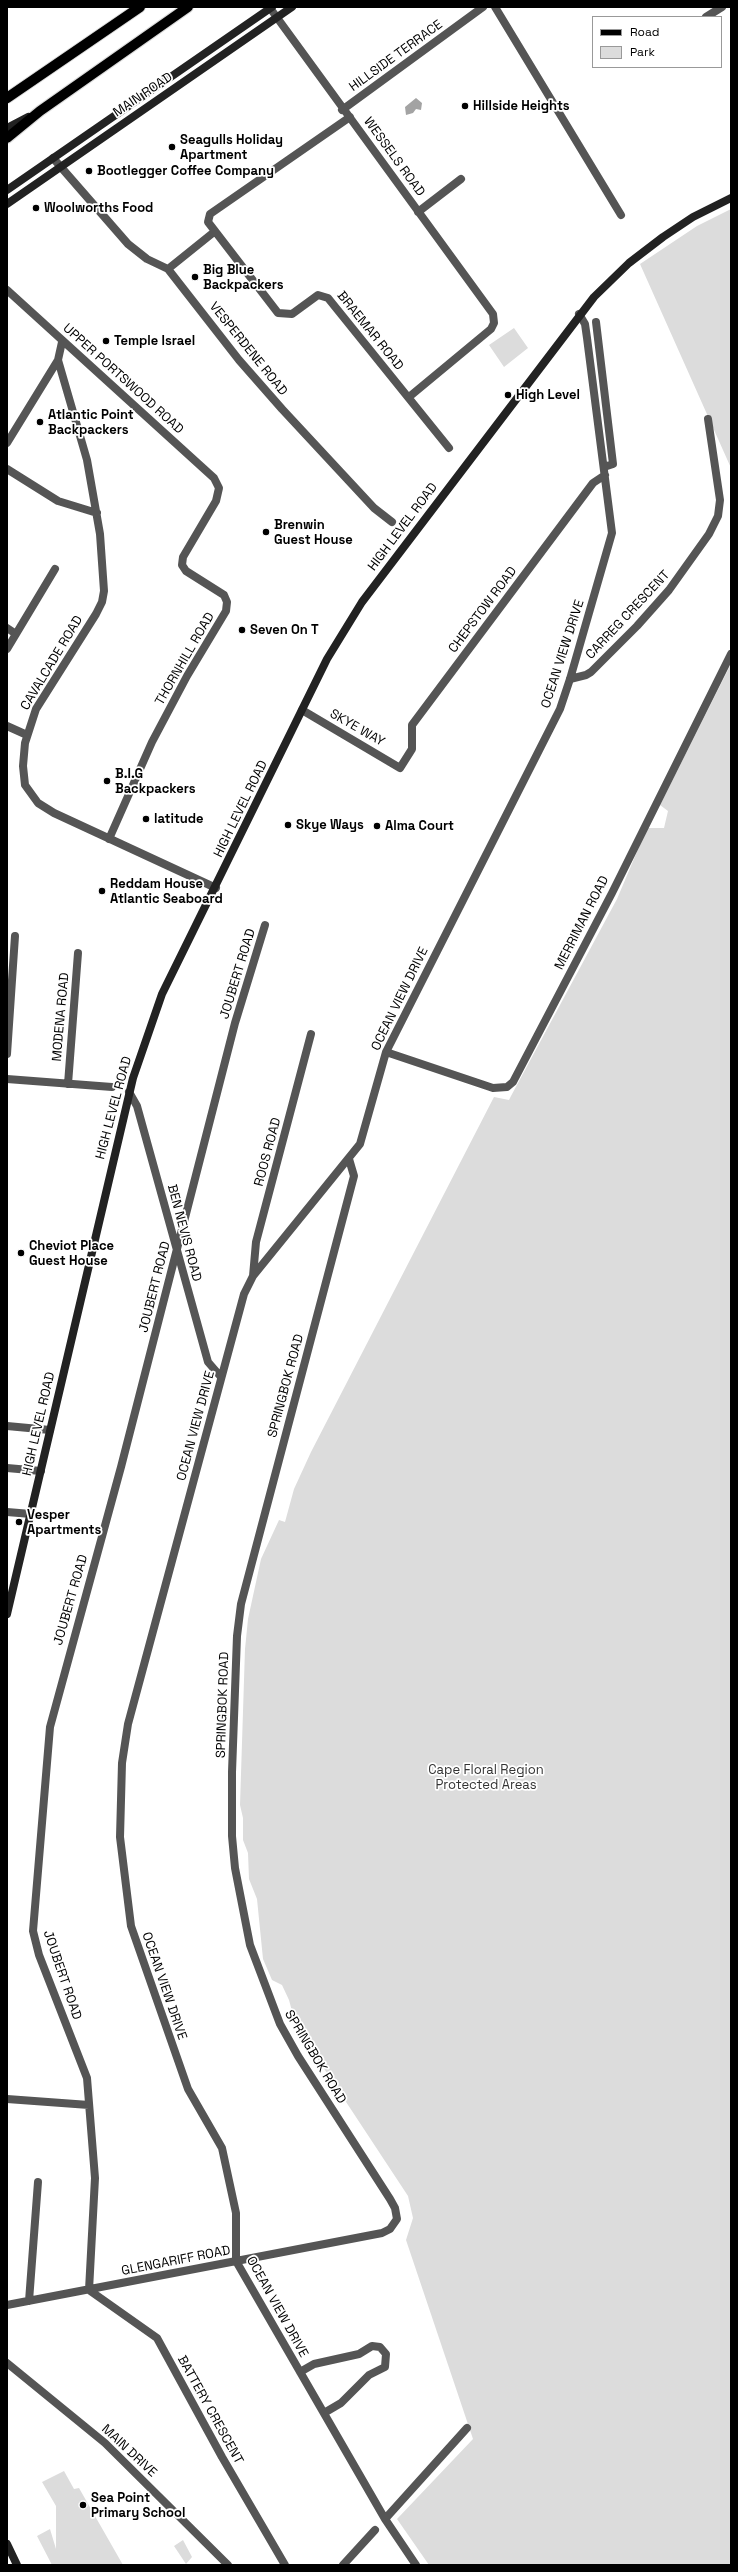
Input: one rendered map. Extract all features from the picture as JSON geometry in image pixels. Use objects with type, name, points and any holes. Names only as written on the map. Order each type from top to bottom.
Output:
[{"type":"main road","points":[[7,98],[140,7]]},
{"type":"main road","points":[[7,138],[40,111],[188,7]]},
{"type":"main road","points":[[7,92],[22,88]]},
{"type":"street","name":"MAIN ROAD","points":[[7,204],[59,166],[292,7]]},
{"type":"street","name":"HILLSIDE TERRACE","points":[[342,110],[483,7]]},
{"type":"street","points":[[495,7],[621,215]]},
{"type":"street","points":[[708,16],[722,7]]},
{"type":"street","name":"MAIN ROAD","points":[[7,190],[271,8]]},
{"type":"street","name":"WESSELS ROAD","points":[[271,8],[276,18],[342,110],[350,117],[493,314],[494,323],[490,329],[409,397]]},
{"type":"street","points":[[7,128],[40,111]]},
{"type":"street","name":"BRAEMAR ROAD","points":[[350,117],[210,214],[208,222],[214,232],[278,313],[292,314],[318,295],[328,298],[449,448]]},
{"type":"street","name":"VESPERDENE ROAD","points":[[53,158],[128,244],[147,259],[168,269],[239,360],[282,409],[374,508],[392,522]]},
{"type":"street","points":[[418,212],[461,179]]},
{"type":"street","name":"HIGH LEVEL ROAD","points":[[7,1614],[129,1092],[162,994],[348,620],[579,314],[615,276],[643,252],[693,217],[731,198]]},
{"type":"street","points":[[168,269],[214,232]]},
{"type":"street","name":"UPPER PORTSWOOD ROAD","points":[[7,290],[62,342],[214,478],[219,488]]},
{"type":"street","name":"OCEAN VIEW DRIVE","points":[[416,2565],[384,2519],[236,2261],[236,2213],[225,2161],[214,2132],[188,2090],[135,1943],[120,1837],[122,1763],[128,1724],[244,1294],[253,1276],[349,1159],[364,1134],[386,1052],[560,709],[570,679],[612,533],[585,324],[579,314]]},
{"type":"street","points":[[596,322],[613,464],[605,471]]},
{"type":"street","name":"CAVALCADE ROAD","points":[[62,342],[58,360],[88,460],[97,513],[105,579],[102,602],[44,695],[27,735],[23,776],[29,793],[50,811],[216,888]]},
{"type":"street","points":[[7,443],[58,360]]},
{"type":"street","name":"CARREG CRESCENT","points":[[570,679],[586,675],[591,672],[637,626],[669,590],[712,528],[718,516],[720,500],[708,419]]},
{"type":"street","points":[[7,470],[58,501],[97,513]]},
{"type":"street","name":"CHEPSTOW ROAD","points":[[400,768],[412,750],[412,725],[593,483],[605,471]]},
{"type":"street","name":"THORNHILL ROAD","points":[[109,839],[152,742],[187,676],[226,612],[227,602],[224,595],[186,571],[182,565],[183,557],[216,501],[219,488]]},
{"type":"street","points":[[7,649],[55,569]]},
{"type":"street","points":[[7,628],[16,634]]},
{"type":"street","name":"MERRIMAN ROAD","points":[[386,1052],[493,1088],[507,1087],[513,1082],[612,892],[731,654]]},
{"type":"street","name":"SKYE WAY","points":[[302,710],[400,768]]},
{"type":"street","points":[[7,726],[27,735]]},
{"type":"street","name":"JOUBERT ROAD","points":[[89,2290],[95,2178],[87,2078],[39,1955],[33,1931],[50,1727],[121,1467],[235,1023],[264,926]]},
{"type":"street","points":[[7,1054],[15,936]]},
{"type":"street","name":"MODENA ROAD","points":[[68,1084],[78,953]]},
{"type":"street","name":"ROOS ROAD","points":[[253,1276],[256,1242],[311,1034]]},
{"type":"street","points":[[7,1079],[112,1087]]},
{"type":"street","name":"BEN NEVIS ROAD","points":[[129,1092],[137,1106],[208,1362],[221,1377]]},
{"type":"street","name":"SPRINGBOK ROAD","points":[[349,1159],[354,1176],[241,1604],[236,1659],[232,1829],[235,1868],[241,1908],[250,1945],[267,1995],[280,2024],[298,2056],[396,2208],[397,2219],[394,2226]]},
{"type":"street","points":[[7,1426],[50,1430]]},
{"type":"street","points":[[7,1468],[41,1471]]},
{"type":"street","points":[[7,1512],[31,1514]]},
{"type":"street","points":[[7,2099],[89,2105]]},
{"type":"street","points":[[29,2301],[38,2182]]},
{"type":"street","name":"GLENGARIFF ROAD","points":[[7,2305],[382,2233],[394,2226]]},
{"type":"street","name":"BATTERY CRESCENT","points":[[89,2290],[157,2338],[222,2457],[285,2565]]},
{"type":"street","points":[[300,2372],[314,2364],[359,2354],[372,2346],[380,2347],[386,2354],[385,2367],[368,2375],[340,2404],[324,2414]]},
{"type":"street","name":"MAIN DRIVE","points":[[7,2363],[109,2447],[228,2565]]},
{"type":"street","points":[[384,2519],[467,2428]]},
{"type":"street","points":[[343,2565],[375,2530]]},
{"type":"street","points":[[7,2544],[17,2565]]},
{"type":"green space","points":[[731,209],[731,468],[640,264],[697,226]]},
{"type":"green space","points":[[514,328],[528,348],[504,367],[489,345]]},
{"type":"green space","name":"Cape Floral Region Protected Areas","points":[[731,664],[731,2565],[429,2565],[397,2519],[473,2439],[406,2240],[413,2218],[408,2196],[296,2026],[289,2000],[282,1985],[272,1980],[263,1959],[257,1899],[249,1879],[248,1853],[243,1840],[243,1818],[240,1805],[245,1649],[248,1619],[261,1559],[279,1520],[285,1522],[294,1489],[311,1452],[494,1097],[509,1100],[617,899],[647,828],[664,828],[668,811],[660,805]]},
{"type":"green space","points":[[64,2471],[74,2489],[79,2488],[123,2565],[52,2565],[37,2536],[50,2529],[56,2549],[56,2506],[42,2482]]},
{"type":"green space","points":[[183,2540],[192,2557],[186,2564],[174,2546]]},
{"type":"shaded area","points":[[416,98],[422,103],[421,110],[416,109],[413,113],[406,115],[405,107]]},
{"type":"place","name":"Hillside Heights","points":[[465,106]]},
{"type":"place","name":"Seagulls Holiday Apartment","points":[[172,147]]},
{"type":"place","name":"Bootlegger Coffee Company","points":[[89,171]]},
{"type":"place","name":"Woolworths Food","points":[[36,208]]},
{"type":"place","name":"Big Blue Backpackers","points":[[195,277]]},
{"type":"place","name":"Temple Israel","points":[[106,341]]},
{"type":"place","name":"High Level","points":[[508,395]]},
{"type":"place","name":"Atlantic Point Backpackers","points":[[40,422]]},
{"type":"place","name":"Brenwin Guest House","points":[[266,532]]},
{"type":"place","name":"Seven On T","points":[[242,630]]},
{"type":"place","name":"B.I.G Backpackers","points":[[107,781]]},
{"type":"place","name":"latitude","points":[[146,819]]},
{"type":"place","name":"Skye Ways","points":[[288,825]]},
{"type":"place","name":"Alma Court","points":[[377,826]]},
{"type":"place","name":"Reddam House Atlantic Seaboard","points":[[102,891]]},
{"type":"place","name":"Cheviot Place Guest House","points":[[21,1253]]},
{"type":"place","name":"Vesper Apartments","points":[[19,1522]]},
{"type":"place","name":"Sea Point Primary School","points":[[83,2505]]}]
